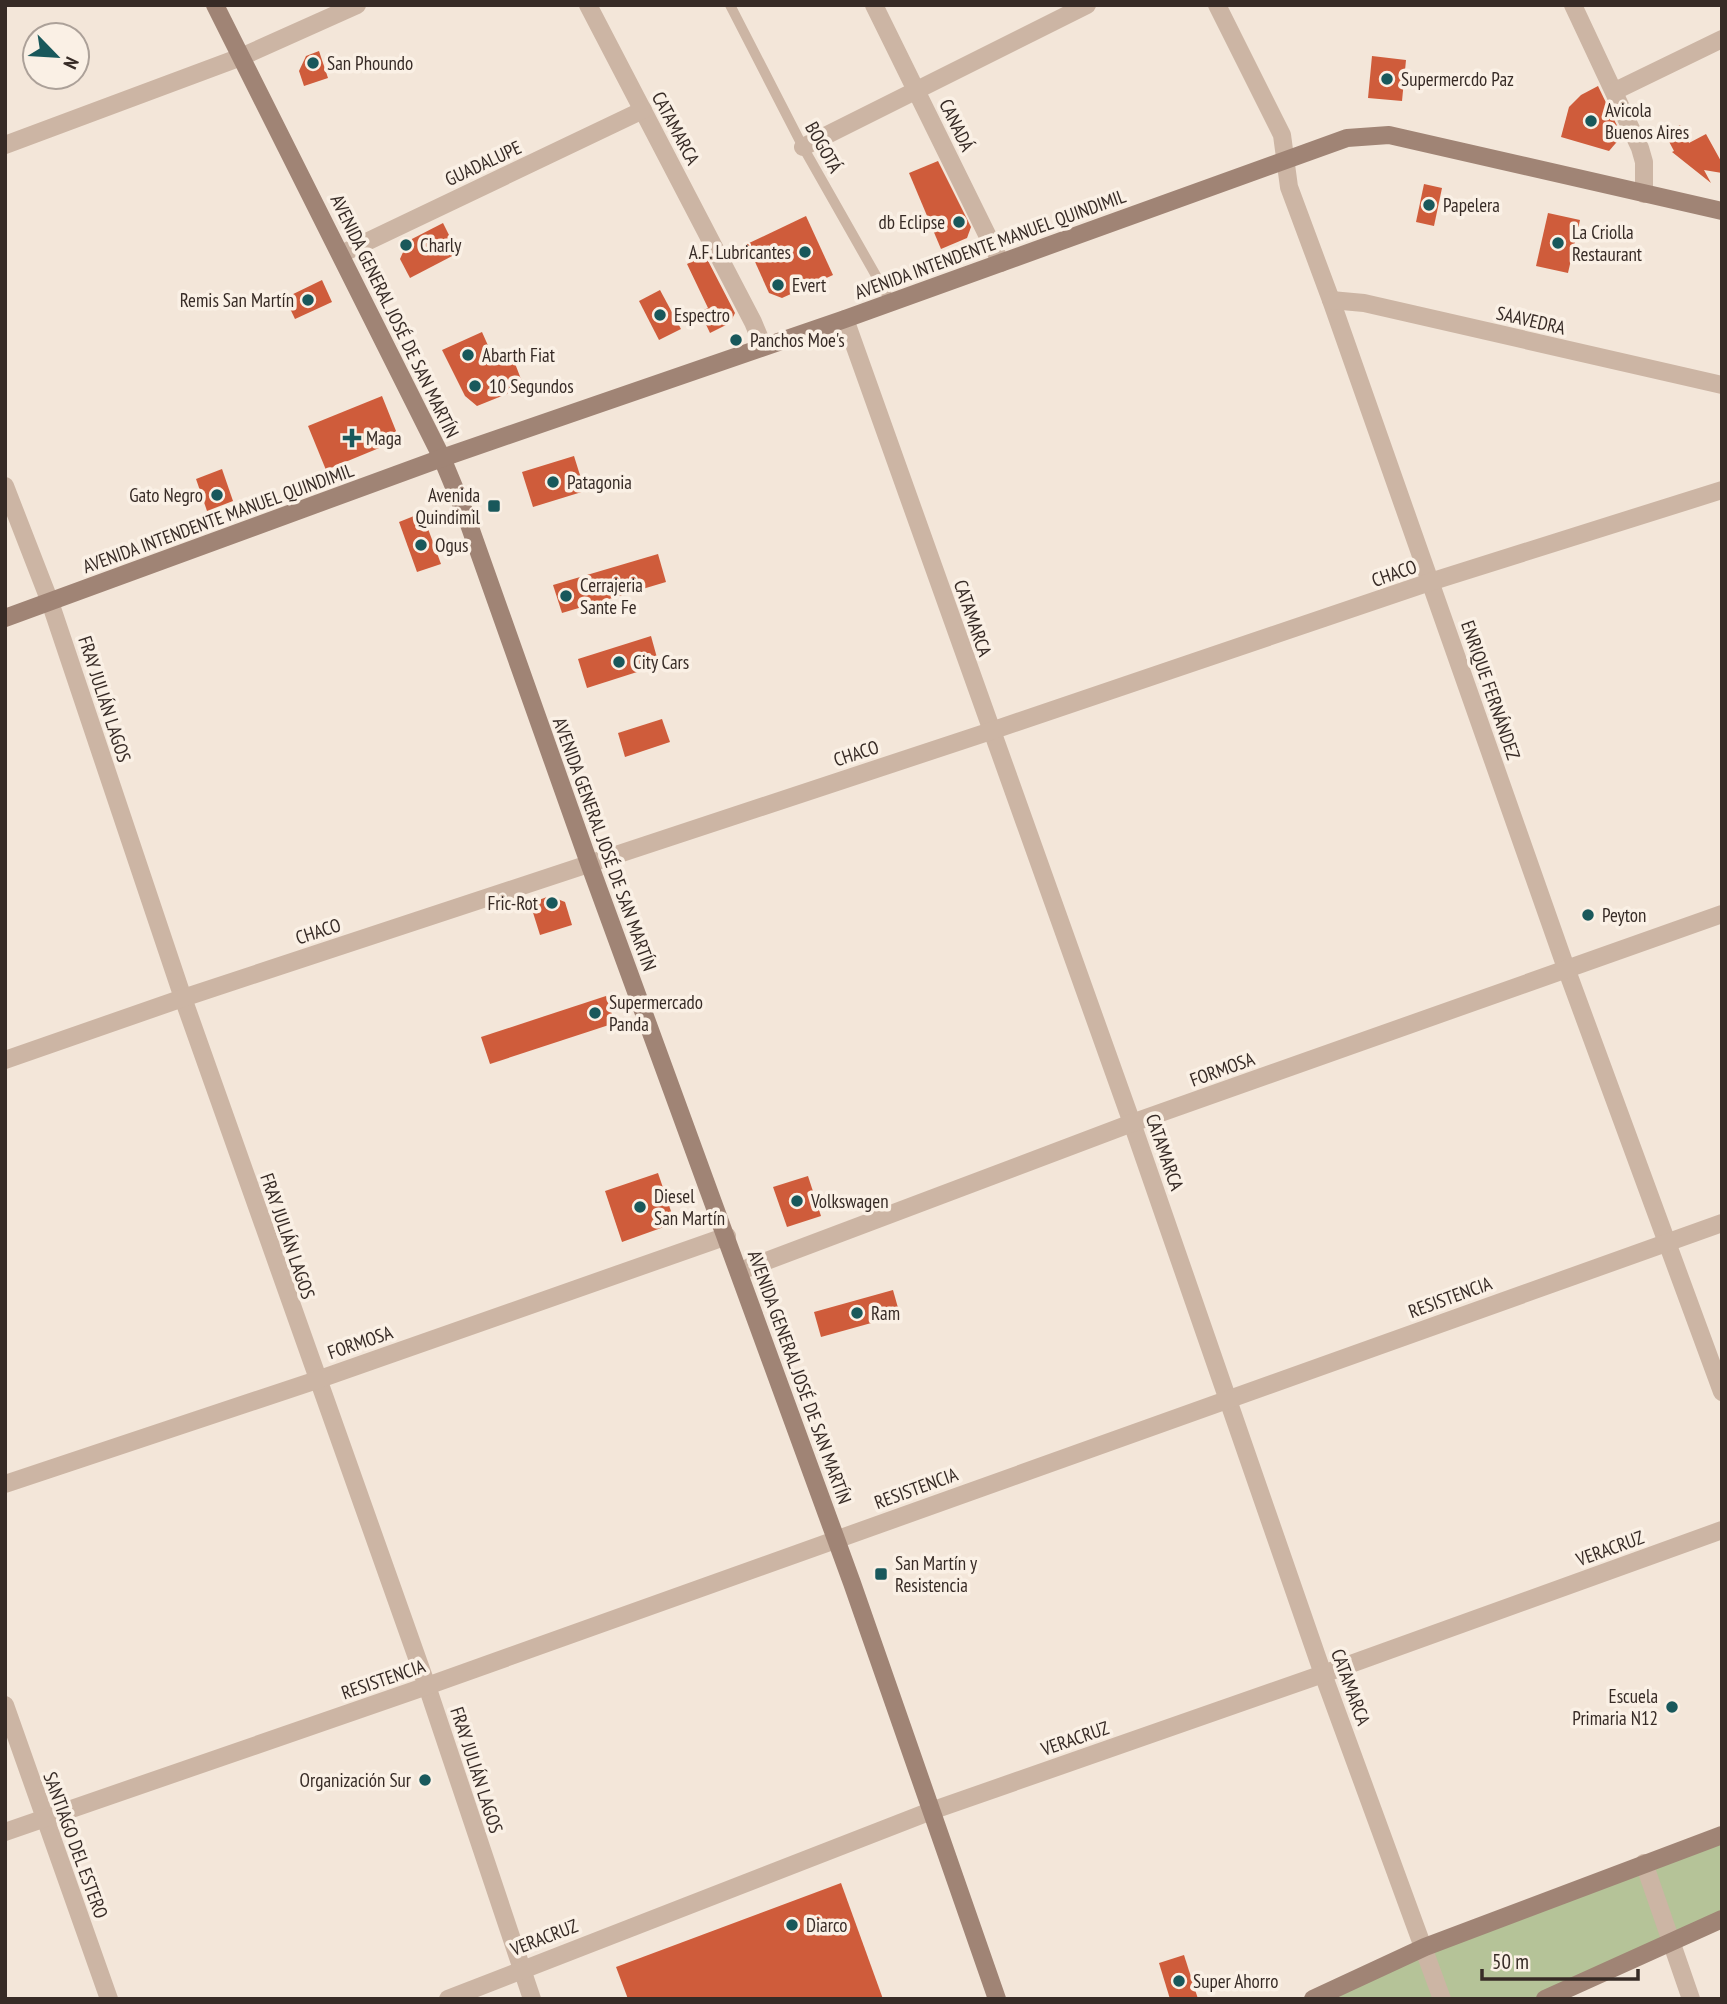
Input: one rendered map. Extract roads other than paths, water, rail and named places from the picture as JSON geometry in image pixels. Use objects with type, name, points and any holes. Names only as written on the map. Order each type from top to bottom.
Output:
[{"type":"main road","name":"AVENIDA GENERAL JOSÉ DE SAN MARTÍN","points":[[215,5],[442,458],[466,516],[589,863],[836,1539],[997,1999]]},
{"type":"main road","name":"AVENIDA INTENDENTE MANUEL QUINDIMIL","points":[[5,618],[442,458],[845,319],[1347,138],[1389,135],[1722,211]]},
{"type":"main road","points":[[1314,1999],[1425,1947],[1722,1835]]},
{"type":"main road","points":[[1545,1999],[1722,1919]]},
{"type":"street","points":[[5,145],[241,57],[357,5]]},
{"type":"street","name":"CATAMARCA","points":[[588,5],[763,346]]},
{"type":"street","name":"CANADÁ","points":[[874,5],[1001,263]]},
{"type":"street","points":[[803,148],[1087,5]]},
{"type":"street","name":"ENRIQUE FERNÁNDEZ","points":[[1217,5],[1282,135],[1289,187],[1566,968],[1722,1392]]},
{"type":"street","points":[[1573,5],[1615,91],[1644,162],[1644,194]]},
{"type":"street","points":[[1615,91],[1722,39]]},
{"type":"street","name":"GUADALUPE","points":[[341,254],[643,110]]},
{"type":"street","name":"SAAVEDRA","points":[[1331,300],[1364,303],[1722,385]]},
{"type":"street","name":"CATAMARCA","points":[[845,319],[1132,1123],[1324,1674],[1443,1999]]},
{"type":"street","name":"FRAY JULIÁN LAGOS","points":[[5,486],[50,602],[183,998],[427,1686],[532,1999]]},
{"type":"street","name":"CHACO","points":[[5,1059],[1430,582],[1722,491]]},
{"type":"street","name":"FORMOSA","points":[[740,1271],[1132,1123],[1722,914]]},
{"type":"street","name":"RESISTENCIA","points":[[5,1832],[427,1686],[1722,1223]]},
{"type":"street","name":"FORMOSA","points":[[5,1484],[317,1380],[727,1236]]},
{"type":"street","name":"VERACRUZ","points":[[448,1999],[931,1811],[1324,1674],[1722,1530]]},
{"type":"street","name":"SANTIAGO DEL ESTERO","points":[[5,1705],[109,1999]]},
{"type":"street","points":[[1644,1863],[1691,1999]]},
{"type":"lane","name":"BOGOTÁ","points":[[730,5],[803,148],[891,302]]},
{"type":"place","name":"San Phoundo","points":[[313,63]]},
{"type":"place","name":"Supermercdo Paz","points":[[1387,79]]},
{"type":"place","name":"Avicola Buenos Aires","points":[[1591,121]]},
{"type":"place","name":"Papelera","points":[[1429,205]]},
{"type":"place","name":"db Eclipse","points":[[959,222]]},
{"type":"place","name":"La Criolla Restaurant","points":[[1558,243]]},
{"type":"place","name":"Charly","points":[[406,245]]},
{"type":"place","name":"A.F. Lubricantes","points":[[805,252]]},
{"type":"place","name":"Evert","points":[[778,285]]},
{"type":"place","name":"Remis San Martín","points":[[308,300]]},
{"type":"place","name":"Espectro","points":[[660,315]]},
{"type":"place","name":"Panchos Moe's","points":[[736,340]]},
{"type":"place","name":"Abarth Fiat","points":[[468,355]]},
{"type":"place","name":"10 Segundos","points":[[475,386]]},
{"type":"place","name":"Maga","points":[[352,438]]},
{"type":"place","name":"Patagonia","points":[[553,482]]},
{"type":"place","name":"Gato Negro","points":[[217,495]]},
{"type":"place","name":"Avenida Quindimil","points":[[494,506]]},
{"type":"place","name":"Ogus","points":[[421,545]]},
{"type":"place","name":"Cerrajeria Sante Fe","points":[[566,596]]},
{"type":"place","name":"City Cars","points":[[619,662]]},
{"type":"place","name":"Fric-Rot","points":[[552,903]]},
{"type":"place","name":"Peyton","points":[[1588,915]]},
{"type":"place","name":"Supermercado Panda","points":[[595,1013]]},
{"type":"place","name":"Volkswagen","points":[[797,1201]]},
{"type":"place","name":"Diesel San Martín","points":[[640,1207]]},
{"type":"place","name":"Ram","points":[[857,1313]]},
{"type":"place","name":"San Martín y Resistencia","points":[[881,1574]]},
{"type":"place","name":"Escuela Primaria N12","points":[[1672,1707]]},
{"type":"place","name":"Organización Sur","points":[[425,1780]]},
{"type":"place","name":"Diarco","points":[[792,1925]]},
{"type":"place","name":"Super Ahorro","points":[[1179,1981]]}]
